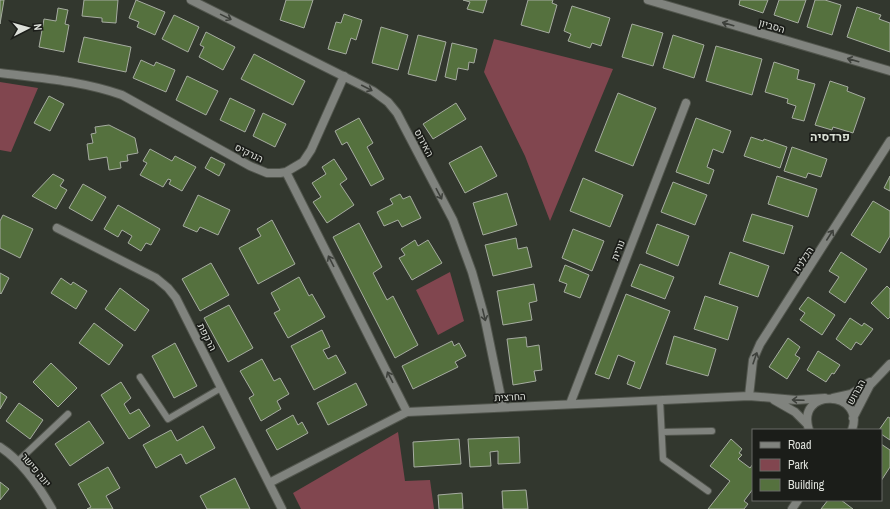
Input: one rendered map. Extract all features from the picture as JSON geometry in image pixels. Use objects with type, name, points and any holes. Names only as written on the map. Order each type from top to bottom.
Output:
[{"type":"street","name":"האירוס","points":[[191,0],[373,90],[388,102],[397,113],[453,220],[472,272],[482,308],[503,407]]},
{"type":"street","name":"הסביון","points":[[648,0],[890,71]]},
{"type":"street","name":"הנרקיס","points":[[0,73],[77,83],[101,88],[122,95],[250,166],[267,173],[286,172]]},
{"type":"street","points":[[344,76],[311,150],[303,162],[286,172],[407,412]]},
{"type":"street","name":"נורית","points":[[570,404],[686,103]]},
{"type":"street","name":"הכלנית","points":[[749,396],[754,360],[760,344],[890,141]]},
{"type":"street","name":"הרקפת","points":[[57,228],[156,278],[168,288],[176,298],[282,509]]},
{"type":"street","name":"הברוש","points":[[853,418],[870,385],[890,364]]},
{"type":"street","name":"הברוש","points":[[830,398],[851,394],[860,390],[877,377]]},
{"type":"street","name":"החרצית","points":[[269,483],[407,412],[749,396],[796,400],[830,398]]},
{"type":"street","name":"החרצית","points":[[770,397],[795,412],[808,427]]},
{"type":"street","points":[[808,427],[807,416],[812,406],[819,401],[830,398],[841,401],[847,405],[853,418],[852,429]]},
{"type":"street","name":"יונה פישר","points":[[0,447],[33,479],[52,509]]},
{"type":"lane","points":[[140,377],[168,419],[221,388]]},
{"type":"lane","points":[[660,400],[663,459],[708,490]]},
{"type":"lane","points":[[17,462],[68,414]]},
{"type":"lane","points":[[662,432],[712,431]]},
{"type":"green space","points":[[494,39],[613,69],[550,221],[525,156],[484,72]]},
{"type":"green space","points":[[0,82],[38,88],[11,152],[0,150]]},
{"type":"green space","points":[[450,272],[464,321],[438,335],[416,290]]},
{"type":"green space","points":[[398,432],[405,481],[430,480],[434,509],[301,509],[293,493]]},
{"type":"building","points":[[0,0],[4,0],[0,24]]},
{"type":"building","points":[[84,0],[118,0],[116,23],[102,22],[102,18],[82,16]]},
{"type":"building","points":[[136,0],[165,12],[155,35],[137,27],[139,22],[129,18]]},
{"type":"building","points":[[286,0],[313,0],[304,28],[280,20]]},
{"type":"building","points":[[463,0],[487,0],[483,13],[467,9],[470,2]]},
{"type":"building","points":[[528,0],[553,0],[552,3],[557,5],[549,33],[521,25]]},
{"type":"building","points":[[740,0],[768,0],[763,13],[739,5]]},
{"type":"building","points":[[779,0],[806,0],[798,23],[774,15]]},
{"type":"building","points":[[815,0],[825,0],[841,5],[832,35],[807,27]]},
{"type":"building","points":[[572,6],[610,18],[601,46],[592,43],[590,48],[568,41],[571,34],[564,31]]},
{"type":"building","points":[[857,7],[881,15],[879,19],[890,23],[890,52],[847,37]]},
{"type":"building","points":[[58,8],[68,10],[65,24],[69,25],[64,52],[39,47],[44,19],[56,21]]},
{"type":"building","points":[[344,14],[362,20],[356,40],[351,38],[346,54],[328,49],[336,22],[341,23]]},
{"type":"building","points":[[174,15],[199,27],[188,52],[162,39]]},
{"type":"building","points":[[632,24],[663,33],[653,66],[622,57]]},
{"type":"building","points":[[381,27],[408,35],[398,70],[372,63]]},
{"type":"building","points":[[206,32],[235,47],[223,70],[199,57],[204,47],[200,45]]},
{"type":"building","points":[[418,35],[446,42],[436,81],[408,74]]},
{"type":"building","points":[[673,35],[704,45],[694,78],[663,68]]},
{"type":"building","points":[[84,37],[131,47],[126,72],[78,62]]},
{"type":"building","points":[[452,43],[477,49],[474,63],[469,62],[468,70],[458,68],[456,80],[445,77]]},
{"type":"building","points":[[716,46],[762,59],[752,95],[706,81]]},
{"type":"building","points":[[254,54],[305,81],[293,105],[241,79]]},
{"type":"building","points":[[141,60],[154,66],[156,62],[175,70],[166,92],[133,78]]},
{"type":"building","points":[[774,62],[799,70],[797,79],[815,84],[804,121],[792,118],[796,106],[787,103],[788,99],[765,92]]},
{"type":"building","points":[[187,76],[218,91],[206,115],[176,100]]},
{"type":"building","points":[[830,81],[848,87],[847,91],[865,98],[853,133],[833,127],[832,130],[815,125]]},
{"type":"building","points":[[618,93],[656,108],[633,166],[595,151]]},
{"type":"building","points":[[49,96],[64,104],[50,131],[34,123]]},
{"type":"building","points":[[230,98],[255,110],[245,132],[220,120]]},
{"type":"building","points":[[456,103],[466,119],[433,139],[423,124]]},
{"type":"building","points":[[263,113],[286,124],[275,147],[253,136]]},
{"type":"building","points":[[359,118],[373,143],[367,147],[384,179],[371,186],[347,142],[342,145],[335,131]]},
{"type":"building","points":[[696,118],[731,131],[723,153],[713,149],[707,167],[714,170],[709,184],[676,172]]},
{"type":"building","points":[[109,125],[135,138],[138,153],[127,155],[128,161],[120,162],[121,168],[109,170],[107,157],[89,160],[87,144],[93,143],[91,134],[96,133],[95,127]]},
{"type":"building","points":[[751,137],[763,141],[764,139],[787,147],[780,168],[744,156]]},
{"type":"building","points":[[481,146],[497,176],[465,193],[449,163]]},
{"type":"building","points":[[792,147],[827,159],[821,177],[808,173],[806,178],[784,171]]},
{"type":"building","points":[[150,149],[172,161],[175,156],[196,167],[182,191],[169,184],[171,180],[168,179],[163,187],[140,175],[147,163],[143,161]]},
{"type":"building","points":[[211,157],[225,164],[219,176],[205,168]]},
{"type":"building","points":[[334,159],[347,179],[340,184],[354,205],[327,223],[313,202],[321,197],[312,183],[326,174],[322,167]]},
{"type":"building","points":[[53,174],[64,180],[60,186],[67,190],[56,209],[32,196]]},
{"type":"building","points":[[777,176],[817,189],[808,217],[768,204]]},
{"type":"building","points":[[890,176],[890,191],[884,188]]},
{"type":"building","points":[[583,178],[623,195],[610,227],[570,211]]},
{"type":"building","points":[[673,182],[707,195],[695,225],[661,212]]},
{"type":"building","points":[[83,184],[106,197],[92,221],[69,208]]},
{"type":"building","points":[[507,193],[517,225],[483,235],[473,203]]},
{"type":"building","points":[[400,194],[403,199],[410,196],[421,218],[402,227],[398,220],[384,226],[377,212],[393,204],[390,199]]},
{"type":"building","points":[[198,195],[230,210],[218,235],[200,227],[197,232],[183,226]]},
{"type":"building","points":[[873,201],[890,211],[890,236],[880,253],[851,235]]},
{"type":"building","points":[[118,205],[160,229],[151,245],[146,243],[141,251],[128,243],[132,236],[122,230],[118,237],[104,229]]},
{"type":"building","points":[[752,214],[793,226],[784,254],[743,241]]},
{"type":"building","points":[[3,215],[33,229],[20,258],[0,248],[0,221]]},
{"type":"building","points":[[272,220],[295,264],[258,284],[239,248],[261,236],[257,229]]},
{"type":"building","points":[[359,223],[382,267],[373,273],[387,300],[393,296],[418,345],[395,358],[333,237]]},
{"type":"building","points":[[657,224],[689,236],[678,266],[646,253]]},
{"type":"building","points":[[573,229],[604,241],[592,271],[562,258]]},
{"type":"building","points":[[516,238],[518,249],[527,247],[532,267],[493,276],[485,245]]},
{"type":"building","points":[[415,240],[418,246],[428,240],[442,263],[412,280],[399,258],[405,255],[401,249]]},
{"type":"building","points":[[730,252],[769,266],[758,297],[719,284]]},
{"type":"building","points":[[841,252],[867,269],[845,303],[829,292],[839,277],[829,271]]},
{"type":"building","points":[[211,263],[229,295],[200,311],[182,279]]},
{"type":"building","points":[[640,264],[674,277],[665,299],[631,286]]},
{"type":"building","points":[[565,265],[589,275],[580,298],[564,292],[567,284],[559,281]]},
{"type":"building","points":[[0,273],[9,278],[1,294],[0,293]]},
{"type":"building","points":[[299,277],[309,296],[312,294],[325,317],[288,338],[274,313],[280,310],[271,293]]},
{"type":"building","points":[[61,278],[71,285],[73,282],[87,291],[76,309],[51,293]]},
{"type":"building","points":[[534,284],[537,301],[529,303],[532,320],[503,325],[497,291]]},
{"type":"building","points":[[887,286],[890,289],[890,317],[888,319],[871,303]]},
{"type":"building","points":[[120,288],[149,310],[135,331],[105,309]]},
{"type":"building","points":[[626,294],[670,311],[640,389],[627,384],[635,362],[618,355],[609,379],[595,374]]},
{"type":"building","points":[[705,296],[738,307],[728,340],[694,329]]},
{"type":"building","points":[[808,297],[835,315],[822,335],[800,320],[805,313],[799,309]]},
{"type":"building","points":[[229,305],[253,348],[228,362],[204,318]]},
{"type":"building","points":[[850,318],[862,326],[864,323],[873,329],[861,345],[856,342],[851,350],[836,339]]},
{"type":"building","points":[[94,323],[123,345],[109,365],[79,343]]},
{"type":"building","points":[[322,330],[330,347],[323,350],[328,359],[336,355],[346,373],[314,390],[291,346]]},
{"type":"building","points":[[674,336],[716,349],[708,376],[666,364]]},
{"type":"building","points":[[526,337],[527,347],[539,345],[542,370],[534,371],[536,381],[513,385],[507,339]]},
{"type":"building","points":[[788,338],[800,347],[795,355],[800,358],[787,379],[769,367]]},
{"type":"building","points":[[452,341],[454,346],[459,343],[466,356],[455,362],[458,367],[413,389],[402,366]]},
{"type":"building","points":[[175,343],[197,386],[174,398],[152,356]]},
{"type":"building","points":[[818,351],[840,365],[826,382],[807,370]]},
{"type":"building","points":[[262,359],[274,381],[280,378],[289,394],[277,401],[281,409],[261,421],[249,398],[254,395],[240,371]]},
{"type":"building","points":[[51,363],[77,388],[58,407],[33,382]]},
{"type":"building","points":[[121,382],[131,398],[124,404],[130,414],[139,409],[150,426],[129,439],[101,395]]},
{"type":"building","points":[[356,383],[367,405],[328,425],[317,403]]},
{"type":"building","points":[[0,392],[7,397],[0,409]]},
{"type":"building","points":[[19,403],[43,420],[30,439],[6,421]]},
{"type":"building","points":[[293,415],[298,425],[302,422],[308,433],[277,450],[266,430]]},
{"type":"building","points":[[888,417],[890,418],[890,440],[882,435],[882,429],[880,429]]},
{"type":"building","points":[[89,421],[104,443],[70,466],[55,444]]},
{"type":"building","points":[[203,426],[215,448],[186,464],[181,454],[156,468],[143,445],[171,430],[177,441]]},
{"type":"building","points":[[519,437],[520,463],[498,464],[498,451],[490,452],[491,466],[470,467],[468,439]]},
{"type":"building","points":[[459,439],[461,464],[414,467],[413,442]]},
{"type":"building","points":[[731,439],[742,449],[739,453],[742,455],[738,459],[750,468],[752,465],[752,490],[744,501],[748,504],[744,509],[708,509],[730,481],[710,466]]},
{"type":"building","points":[[882,445],[890,450],[890,467],[882,479]]},
{"type":"building","points":[[108,467],[120,488],[106,496],[113,509],[87,509],[91,507],[78,484]]},
{"type":"building","points":[[235,478],[250,509],[207,509],[200,496]]},
{"type":"building","points":[[0,482],[9,489],[0,500]]},
{"type":"building","points":[[526,490],[528,509],[503,509],[502,491]]},
{"type":"building","points":[[462,493],[463,509],[439,509],[438,495]]},
{"type":"building","points":[[827,501],[842,501],[853,509],[821,509]]},
{"type":"district","name":"פרדסיה","points":[[830,137]]}]
